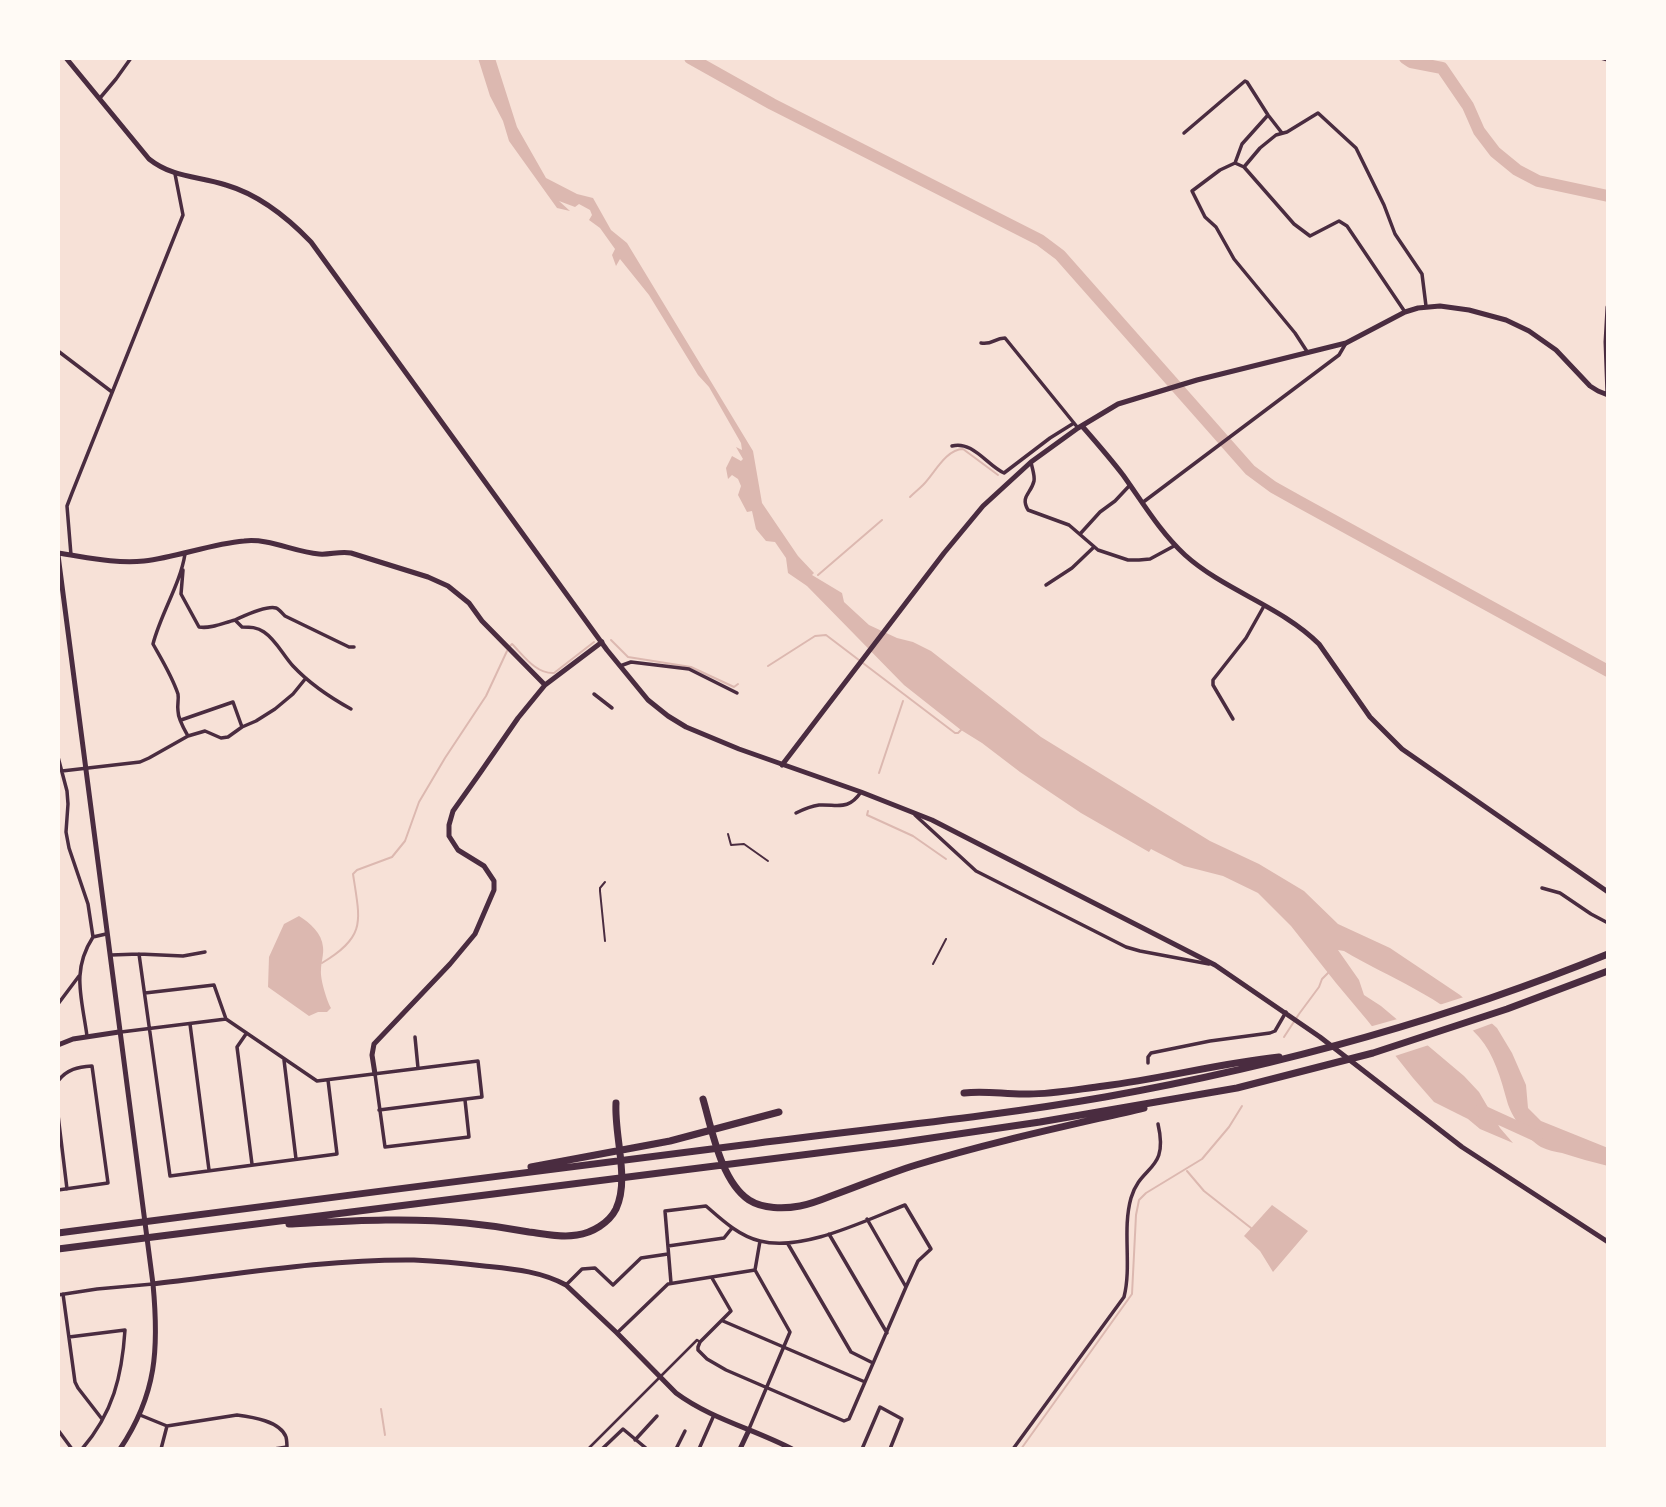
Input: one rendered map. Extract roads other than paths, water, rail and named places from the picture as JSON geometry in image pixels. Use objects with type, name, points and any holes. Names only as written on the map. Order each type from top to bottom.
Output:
[{"type":"highway","points":[[58,1233],[1011,1112],[1106,1096],[1189,1081],[1303,1055],[1385,1032],[1469,1006],[1608,954]]},
{"type":"highway","points":[[703,1099],[721,1157],[734,1186],[757,1204],[782,1209],[803,1206],[913,1166],[1012,1138],[1339,1062],[1469,1022],[1608,971]]},
{"type":"highway","points":[[964,1093],[976,1091],[1029,1094],[1101,1087],[1247,1060],[1303,1055]]},
{"type":"highway","points":[[58,1249],[897,1143],[1040,1122],[1237,1087]]},
{"type":"highway","points":[[233,1227],[351,1220],[430,1220],[566,1236],[584,1234],[610,1217],[619,1198],[621,1167],[616,1103]]},
{"type":"highway","points":[[462,1180],[670,1141],[779,1112]]},
{"type":"street","points":[[66,58],[149,159],[175,174],[206,179],[247,193],[276,210],[311,242],[620,666],[648,700],[677,723],[932,820],[1216,965],[1288,1014],[1462,1147],[1608,1242]]},
{"type":"street","points":[[100,98],[131,58]]},
{"type":"street","points":[[1601,58],[1608,60]]},
{"type":"street","points":[[1184,133],[1245,81],[1282,133]]},
{"type":"street","points":[[1244,167],[1266,142],[1318,113],[1356,148],[1395,234],[1422,274],[1426,307]]},
{"type":"street","points":[[1268,115],[1242,144],[1235,163],[1220,170],[1192,191],[1205,217],[1216,227],[1234,260],[1295,332],[1308,352]]},
{"type":"street","points":[[1235,163],[1244,167],[1294,224],[1310,236],[1339,221],[1347,226],[1405,312]]},
{"type":"street","points":[[71,555],[67,506],[183,215],[175,174]]},
{"type":"street","points":[[952,446],[964,445],[1004,474],[1050,438],[1118,404],[1156,391],[1346,343],[1405,312],[1426,307],[1469,310],[1506,320],[1529,331],[1556,349],[1590,386],[1608,395],[1608,307]]},
{"type":"street","points":[[981,343],[988,344],[1005,338],[1078,426],[1110,458],[1175,545],[1207,572],[1303,629],[1319,644],[1370,717],[1402,749],[1608,892]]},
{"type":"street","points":[[1142,503],[1339,355],[1346,343]]},
{"type":"street","points":[[58,351],[112,392]]},
{"type":"street","points":[[782,765],[983,506],[1031,462],[1078,426]]},
{"type":"street","points":[[1031,462],[1033,483],[1025,499],[1026,508],[1032,512],[1069,525],[1094,547],[1118,557],[1139,561],[1150,559],[1175,545]]},
{"type":"street","points":[[1080,534],[1130,485]]},
{"type":"street","points":[[120,1449],[140,1415],[150,1387],[156,1340],[153,1284],[58,554],[132,561],[185,554],[195,549],[246,540],[318,554],[351,553],[442,582],[463,597],[482,621],[545,685]]},
{"type":"street","points":[[1046,585],[1072,568],[1094,547]]},
{"type":"street","points":[[185,554],[181,594],[199,627],[212,627],[271,607],[278,608],[285,616],[349,647],[354,647]]},
{"type":"street","points":[[183,570],[153,644],[175,687],[179,699],[177,709],[188,736]]},
{"type":"street","points":[[1233,719],[1213,685],[1213,680],[1246,638],[1264,606]]},
{"type":"street","points":[[235,620],[242,627],[252,627],[264,632],[306,678],[351,709]]},
{"type":"street","points":[[465,1100],[470,1137],[385,1147],[374,1074],[374,1044],[475,934],[494,890],[494,881],[484,866],[458,850],[449,836],[453,811],[518,718],[545,685],[602,642]]},
{"type":"street","points":[[620,666],[631,662],[688,669],[737,693]]},
{"type":"street","points":[[62,771],[140,762],[188,736],[205,731],[221,738],[228,737],[275,709],[293,694],[306,678]]},
{"type":"street","points":[[594,694],[612,708]]},
{"type":"street","points":[[181,720],[233,702],[242,727]]},
{"type":"street","points":[[58,757],[68,804],[66,832],[69,848],[88,904],[93,937],[81,960],[79,976],[87,1036]]},
{"type":"street","points":[[796,813],[821,805],[843,806],[856,799],[861,792]]},
{"type":"street","points":[[911,811],[976,870],[1126,947],[1216,965]]},
{"type":"street","points":[[1542,888],[1560,893],[1608,923]]},
{"type":"street","points":[[93,937],[106,934]]},
{"type":"street","points":[[109,956],[183,956],[205,952]]},
{"type":"street","points":[[139,954],[170,1176],[337,1154],[328,1080]]},
{"type":"street","points":[[58,1004],[79,976]]},
{"type":"street","points":[[145,993],[214,985],[226,1019],[317,1081],[478,1061],[482,1097],[379,1110]]},
{"type":"street","points":[[1148,1063],[1151,1053],[1210,1041],[1270,1034],[1288,1014]]},
{"type":"street","points":[[58,1045],[87,1036],[226,1019]]},
{"type":"street","points":[[190,1024],[209,1170]]},
{"type":"street","points":[[246,1034],[237,1047],[252,1164]]},
{"type":"street","points":[[415,1037],[418,1068]]},
{"type":"street","points":[[284,1059],[296,1159]]},
{"type":"street","points":[[58,1081],[61,1076],[76,1068],[92,1066],[108,1184],[58,1190]]},
{"type":"street","points":[[58,1115],[67,1189]]},
{"type":"street","points":[[1013,1449],[1124,1297],[1132,1197],[1136,1186],[1157,1161],[1161,1151],[1158,1124]]},
{"type":"street","points":[[671,1283],[665,1211],[706,1206],[732,1228],[760,1241],[788,1244],[829,1234],[905,1205],[931,1249],[919,1261],[849,1419],[844,1421],[726,1370],[698,1350],[700,1342],[731,1311],[712,1278]]},
{"type":"street","points":[[867,1219],[906,1287]]},
{"type":"street","points":[[668,1246],[724,1238],[732,1228]]},
{"type":"street","points":[[829,1234],[887,1334]]},
{"type":"street","points":[[740,1449],[790,1332],[755,1270],[760,1241]]},
{"type":"street","points":[[788,1244],[850,1352],[873,1363]]},
{"type":"street","points":[[566,1285],[582,1269],[595,1268],[613,1285],[641,1258],[668,1254]]},
{"type":"street","points":[[58,1295],[314,1265],[416,1261],[525,1270],[566,1285],[676,1393],[692,1404],[792,1449]]},
{"type":"street","points":[[617,1333],[668,1284],[755,1270]]},
{"type":"street","points":[[64,1294],[75,1382],[103,1419]]},
{"type":"street","points":[[723,1321],[865,1382]]},
{"type":"street","points":[[69,1337],[125,1330],[119,1377],[103,1419],[82,1449]]},
{"type":"street","points":[[588,1449],[697,1340],[700,1342]]},
{"type":"street","points":[[862,1449],[880,1407],[902,1419],[890,1449]]},
{"type":"street","points":[[140,1415],[167,1426],[244,1416],[271,1423],[280,1429],[286,1436],[287,1448],[274,1449]]},
{"type":"street","points":[[699,1449],[714,1415]]},
{"type":"street","points":[[635,1440],[657,1416]]},
{"type":"street","points":[[161,1449],[167,1426]]},
{"type":"street","points":[[602,1449],[623,1429],[646,1449]]},
{"type":"street","points":[[58,1430],[72,1449]]},
{"type":"street","points":[[676,1449],[685,1431]]},
{"type":"lane","points":[[728,834],[731,845],[744,844],[768,861]]},
{"type":"lane","points":[[605,882],[600,888],[605,941]]},
{"type":"lane","points":[[933,964],[946,939]]},
{"type":"waterway","points":[[690,58],[772,104],[1040,240],[1060,255],[1250,470],[1273,487],[1608,671]]},
{"type":"waterway","points":[[1405,58],[1411,62],[1442,68],[1468,106],[1479,131],[1495,152],[1517,170],[1538,181],[1608,196]]},
{"type":"waterway","points":[[910,497],[946,457],[957,450],[963,449],[998,475]]},
{"type":"waterway","points":[[818,575],[882,520]]},
{"type":"waterway","points":[[768,666],[815,636],[826,635],[955,733],[961,730]]},
{"type":"waterway","points":[[611,640],[628,657],[691,667],[734,687],[738,684]]},
{"type":"waterway","points":[[510,646],[512,644],[542,671],[554,673],[594,642]]},
{"type":"waterway","points":[[322,963],[347,944],[357,926],[353,874],[392,857],[405,841],[419,802],[486,696],[507,651]]},
{"type":"waterway","points":[[879,773],[903,701]]},
{"type":"waterway","points":[[868,811],[867,815],[913,836],[946,859]]},
{"type":"waterway","points":[[1284,1037],[1329,972]]},
{"type":"waterway","points":[[1021,1449],[1132,1294],[1139,1200],[1202,1159],[1229,1127],[1242,1106]]},
{"type":"waterway","points":[[1480,1110],[1537,1136]]},
{"type":"waterway","points":[[1187,1171],[1204,1191],[1251,1228]]},
{"type":"waterway","points":[[381,1409],[385,1435]]}]
